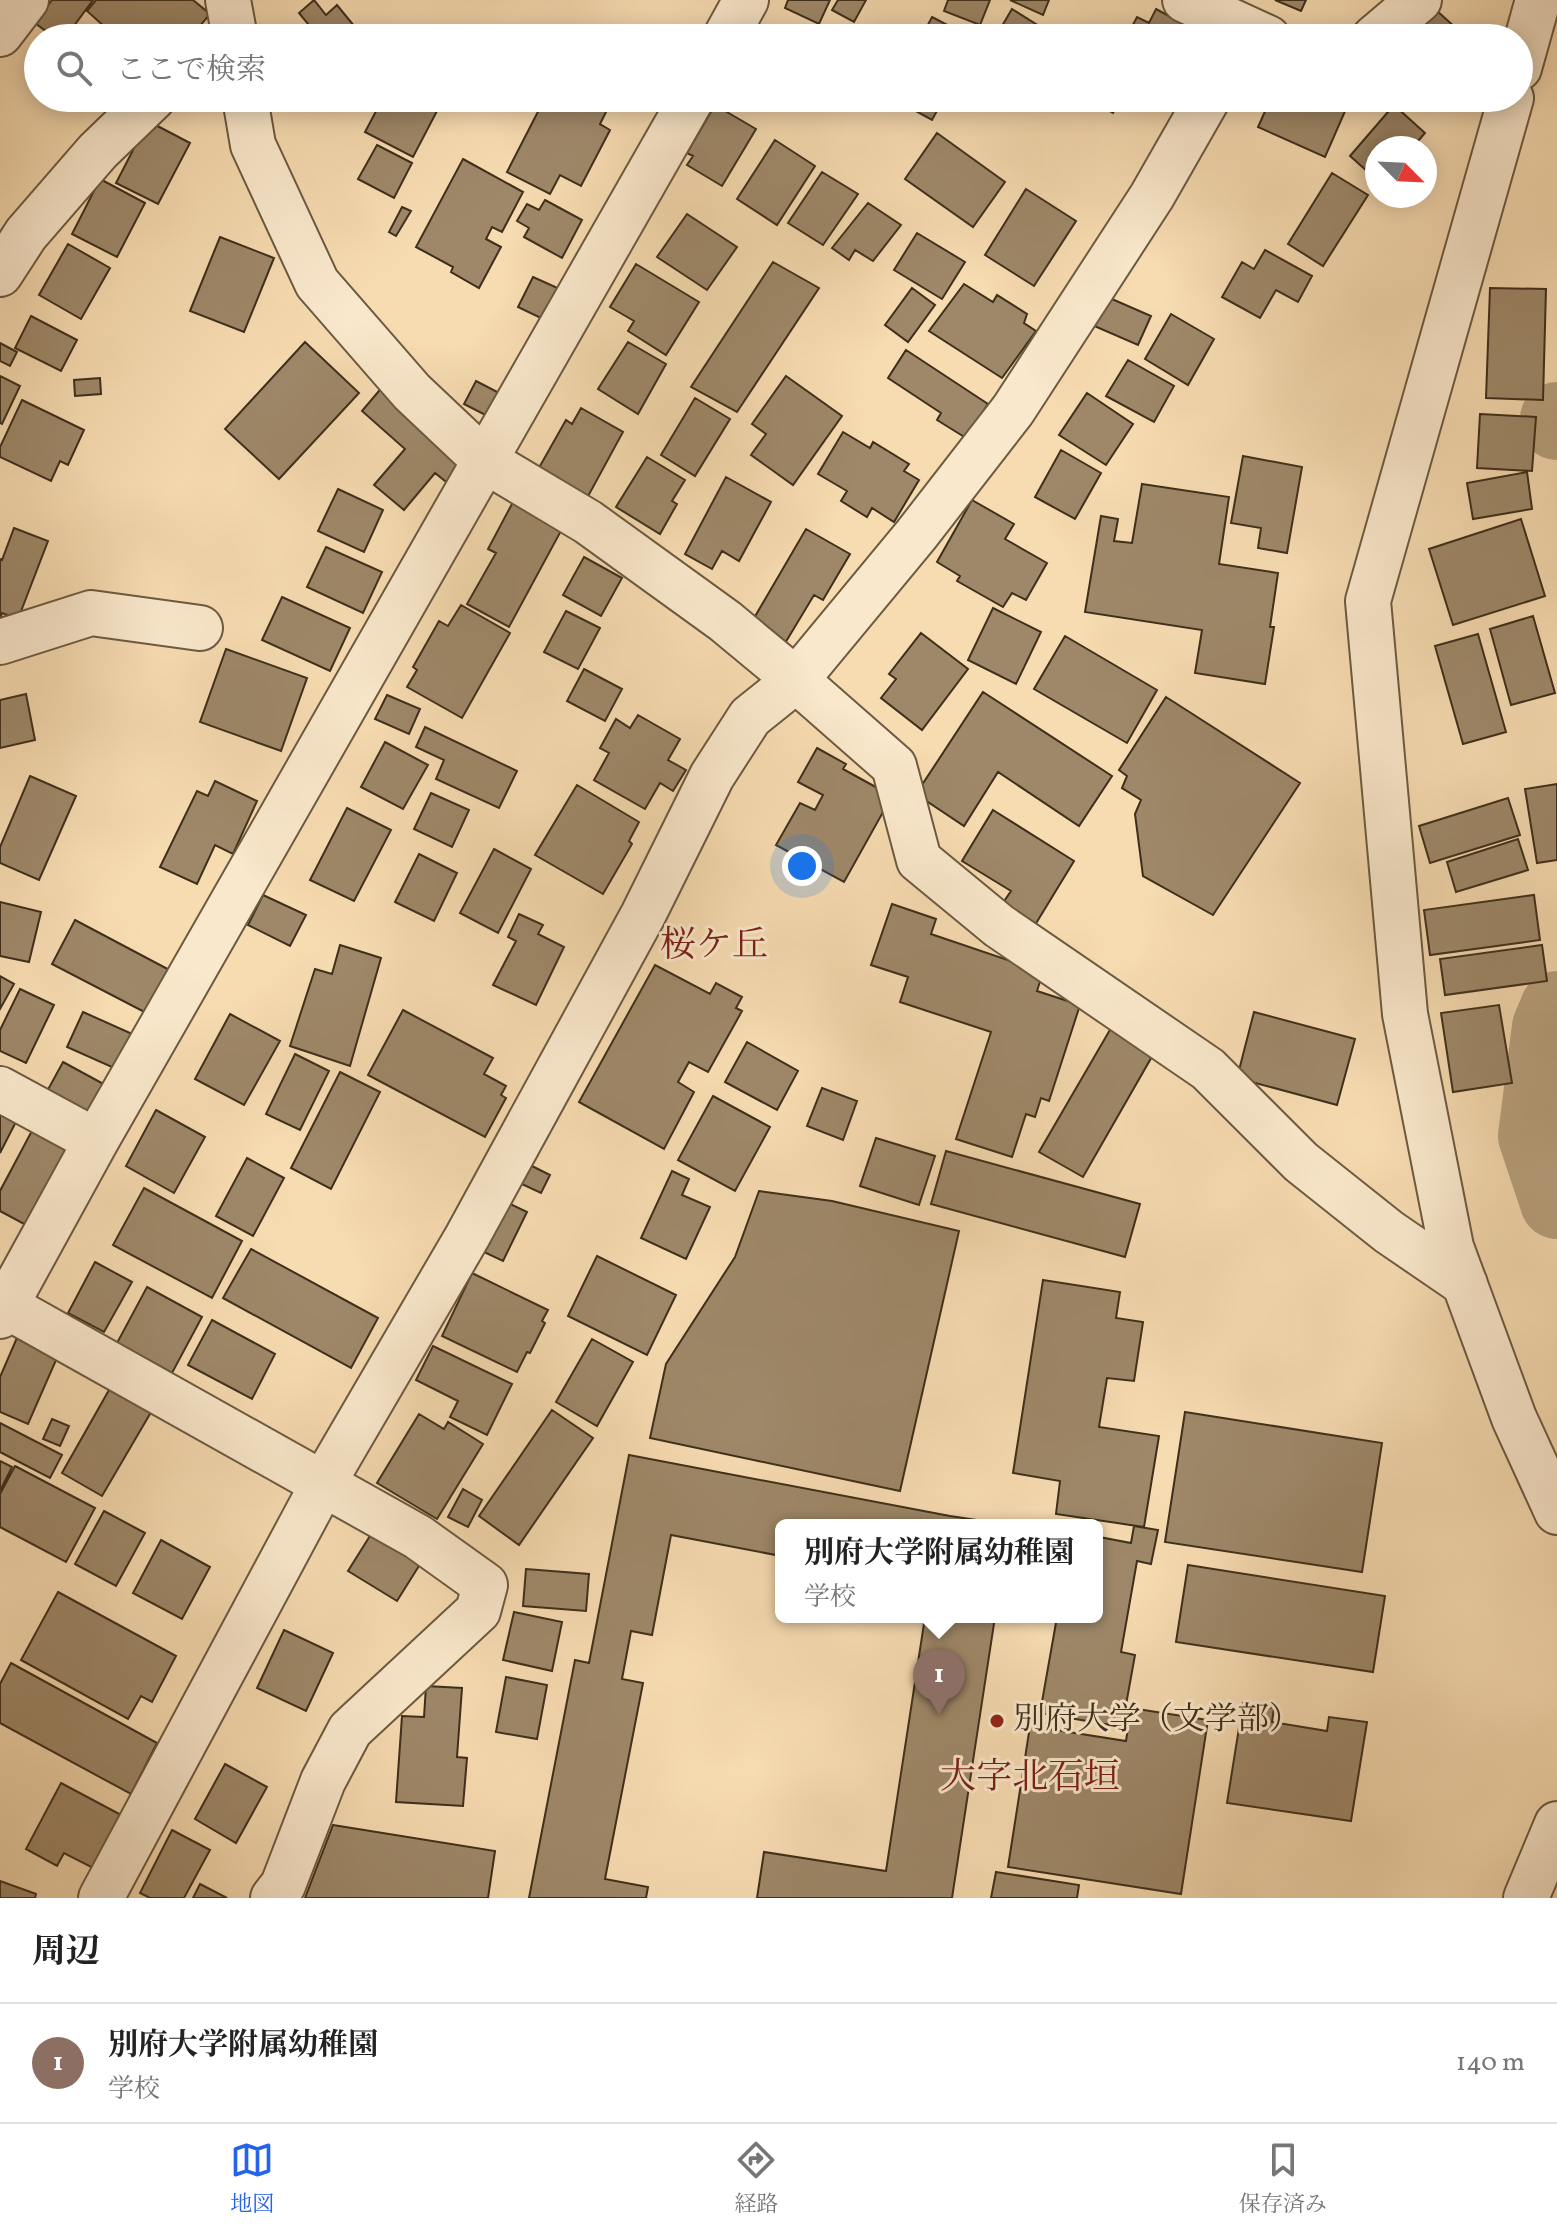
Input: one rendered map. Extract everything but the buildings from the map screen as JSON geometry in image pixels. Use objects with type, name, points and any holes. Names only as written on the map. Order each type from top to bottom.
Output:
[{"type":"street","points":[[0,34],[26,0]]},
{"type":"street","points":[[733,24],[746,0]]},
{"type":"street","points":[[1185,0],[1232,24]]},
{"type":"street","points":[[1391,24],[1419,0]]},
{"type":"street","points":[[1531,24],[1538,0]]},
{"type":"street","points":[[0,274],[36,222],[98,151],[138,112]]},
{"type":"street","points":[[247,112],[253,145],[317,283],[412,392],[484,460],[588,522],[725,621],[894,766],[919,860],[999,926],[1208,1069],[1301,1162],[1389,1232],[1465,1284]]},
{"type":"street","points":[[273,1898],[283,1885],[323,1781],[350,1730],[478,1611],[485,1585],[418,1537],[324,1482],[3,1311],[96,1141],[684,112]]},
{"type":"street","points":[[101,1898],[324,1482],[482,1209],[643,915],[712,776],[750,717],[796,680],[916,535],[1013,410],[1152,196],[1200,112]]},
{"type":"street","points":[[1507,112],[1368,601],[1405,1014],[1451,1247],[1514,1418],[1557,1512]]},
{"type":"street","points":[[0,642],[91,613],[200,628]]},
{"type":"street","points":[[0,1089],[96,1141]]},
{"type":"street","points":[[1539,1887],[1557,1824]]},
{"type":"waterway","points":[[1557,1008],[1549,1027],[1535,1136],[1557,1202]]},
{"type":"place","name":"別府大学附属幼稚園","points":[[939,1715]]},
{"type":"place","name":"別府大学（文学部）","points":[[997,1721]]},
{"type":"district","name":"桜ケ丘","points":[[714,947]]},
{"type":"district","name":"大字北石垣","points":[[1030,1779]]}]
